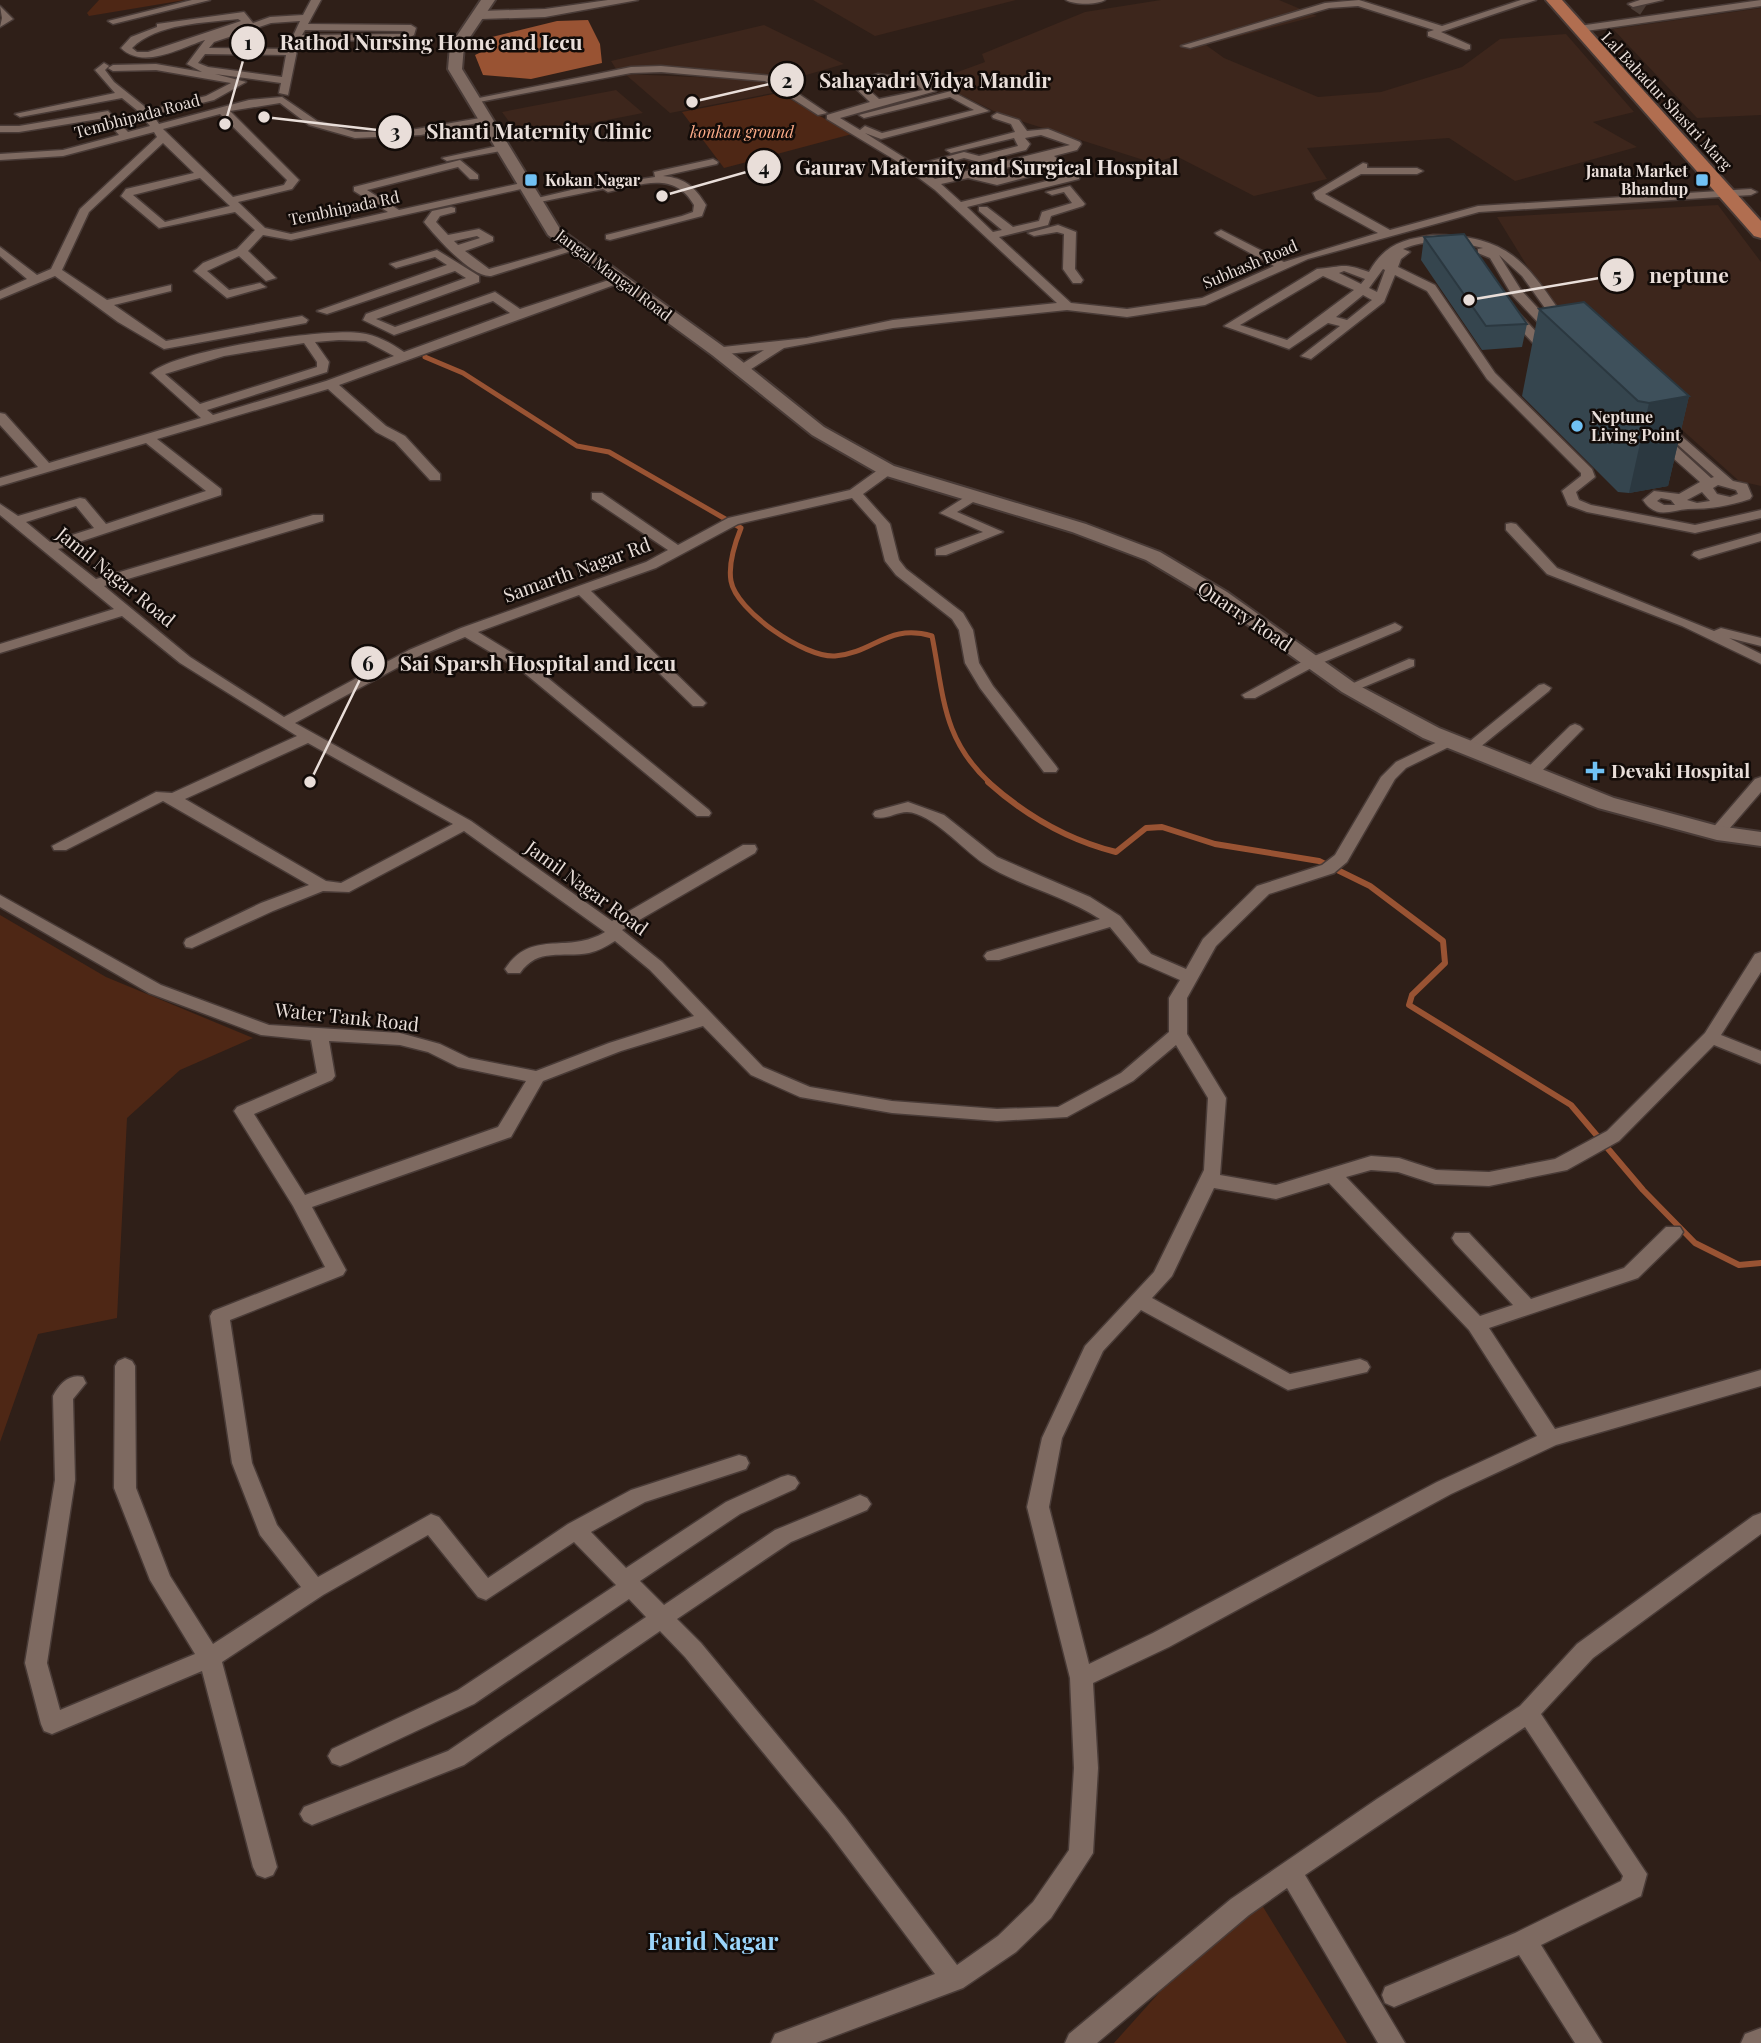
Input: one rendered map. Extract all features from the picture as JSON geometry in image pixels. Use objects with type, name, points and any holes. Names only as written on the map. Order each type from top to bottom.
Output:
[{"type":"main road","name":"Jangal Mangal Road","points":[[488,0],[457,46],[455,69],[554,232],[741,370]]},
{"type":"main road","name":"Lal Bahadur Shastri Marg","points":[[1554,0],[1761,232]]},
{"type":"main road","name":"Lal Bahadur Shastri Marg","points":[[1573,0],[1705,143]]},
{"type":"main road","name":"Lal Bahadur Shastri Marg","points":[[1733,172],[1756,198]]},
{"type":"main road","name":"Quarry Road","points":[[741,370],[818,431],[887,470],[1079,528],[1153,556],[1220,596],[1349,688],[1459,745],[1606,803],[1717,833],[1761,839]]},
{"type":"street","points":[[6,0],[14,9]]},
{"type":"street","points":[[113,21],[205,0]]},
{"type":"street","points":[[477,19],[545,13],[632,0]]},
{"type":"street","points":[[1071,0],[1100,0]]},
{"type":"street","points":[[1480,5],[1495,0]]},
{"type":"street","points":[[1432,34],[1531,0]]},
{"type":"street","points":[[1632,3],[1658,0]]},
{"type":"street","points":[[1186,46],[1328,5],[1347,2],[1359,3],[1442,29]]},
{"type":"street","points":[[1579,29],[1651,15],[1761,3]]},
{"type":"street","points":[[1358,8],[1466,47]]},
{"type":"street","points":[[0,9],[8,19],[0,24]]},
{"type":"street","points":[[312,9],[296,38],[282,100],[313,123],[347,133],[376,136],[419,133],[486,120]]},
{"type":"street","points":[[286,81],[197,68],[192,64],[210,40],[312,9]]},
{"type":"street","points":[[153,27],[312,9],[411,28],[405,37],[296,38]]},
{"type":"street","points":[[172,25],[135,39],[126,48],[135,54],[149,55],[248,22],[242,16]]},
{"type":"street","points":[[201,51],[292,52]]},
{"type":"street","points":[[107,66],[131,93],[132,99]]},
{"type":"street","points":[[120,95],[100,70],[107,66],[156,67],[241,82],[202,100],[146,114]]},
{"type":"street","points":[[474,100],[631,70],[661,69],[768,78],[822,113]]},
{"type":"street","points":[[186,71],[195,93],[202,100]]},
{"type":"street","points":[[877,103],[855,83],[878,76],[896,80],[914,77],[931,91],[832,115],[837,121],[909,165],[937,186],[1067,306]]},
{"type":"street","points":[[837,121],[849,118],[951,94],[984,111],[881,136],[849,118]]},
{"type":"street","points":[[20,114],[120,95],[132,99],[163,137],[261,230],[242,251],[207,265],[200,271],[227,294],[260,287]]},
{"type":"street","name":"Tembhipada Road","points":[[0,157],[63,153],[222,110],[282,100]]},
{"type":"street","points":[[202,174],[130,191],[127,197],[163,226],[288,187],[293,180],[222,110]]},
{"type":"street","points":[[0,129],[19,129],[108,114],[126,136]]},
{"type":"street","points":[[909,165],[1018,134],[1022,130],[1015,122],[997,116]]},
{"type":"street","points":[[935,134],[972,124]]},
{"type":"street","points":[[909,165],[928,165],[964,155],[979,159],[1022,148],[1025,144],[1018,137],[1044,130],[1054,131],[1076,144],[1073,148],[949,179],[937,186]]},
{"type":"street","points":[[984,132],[995,139]]},
{"type":"street","points":[[877,145],[919,133]]},
{"type":"street","points":[[0,295],[55,271],[83,211],[163,137]]},
{"type":"street","points":[[445,159],[502,148]]},
{"type":"street","points":[[937,186],[983,176],[998,182],[1016,178],[1029,174],[1021,168],[1023,165],[1048,159],[1075,177],[963,210]]},
{"type":"street","points":[[603,189],[713,162]]},
{"type":"street","points":[[397,214],[358,189],[460,163],[474,177]]},
{"type":"street","points":[[928,165],[949,179]]},
{"type":"street","points":[[1387,233],[1320,197],[1319,193],[1352,178],[1360,168],[1418,171]]},
{"type":"street","points":[[578,250],[487,273],[456,250],[430,222],[436,213],[530,192],[603,189],[660,179],[676,179],[695,193],[701,205],[698,214],[686,219],[610,237]]},
{"type":"street","points":[[963,210],[984,209],[1066,188],[1080,201],[1046,214],[1044,223],[994,238]]},
{"type":"street","name":"Tembhipada Rd","points":[[261,230],[276,236],[291,237],[397,214],[530,192]]},
{"type":"street","name":"Subhash Road","points":[[1067,306],[1086,309],[1178,298],[1264,277],[1304,257],[1489,208],[1728,194],[1756,198]]},
{"type":"street","points":[[984,209],[1011,231]]},
{"type":"street","points":[[994,238],[1067,229],[1070,232],[1057,270]]},
{"type":"street","points":[[444,239],[479,232],[489,239],[456,250]]},
{"type":"street","points":[[1221,233],[1285,267]]},
{"type":"street","points":[[1307,356],[1349,326],[1380,299],[1387,253],[1398,246],[1433,238],[1492,247],[1505,253],[1519,267],[1565,336]]},
{"type":"street","points":[[1373,278],[1344,267],[1329,273],[1315,274],[1230,327],[1289,345],[1362,290],[1405,251],[1428,245],[1450,245],[1472,247],[1494,256],[1516,292],[1565,336]]},
{"type":"street","points":[[534,308],[494,284],[491,277],[578,250]]},
{"type":"street","points":[[242,251],[271,278]]},
{"type":"street","points":[[396,264],[432,252],[475,279],[370,317],[369,320],[394,331],[495,296],[519,314]]},
{"type":"street","points":[[2,253],[37,281]]},
{"type":"street","points":[[323,311],[457,266]]},
{"type":"street","points":[[1386,266],[1431,288],[1491,376],[1587,472],[1588,477],[1569,491],[1573,502],[1587,508],[1695,529],[1758,515]]},
{"type":"street","points":[[1501,269],[1519,267]]},
{"type":"street","points":[[1033,274],[1057,270],[1077,280]]},
{"type":"street","points":[[55,271],[164,345],[302,320]]},
{"type":"street","points":[[1329,273],[1380,299]]},
{"type":"street","points":[[1,482],[150,440],[330,384],[534,308],[619,281]]},
{"type":"street","points":[[105,304],[167,288]]},
{"type":"street","points":[[1516,292],[1500,299],[1562,366]]},
{"type":"street","points":[[718,351],[780,345],[893,324],[1067,306]]},
{"type":"street","points":[[1326,318],[1349,326]]},
{"type":"street","points":[[212,421],[157,373],[190,359],[308,340],[356,336],[382,344],[405,358]]},
{"type":"street","points":[[1535,338],[1565,336]]},
{"type":"street","points":[[198,410],[323,369],[323,362],[308,340]]},
{"type":"street","points":[[741,370],[780,345]]},
{"type":"street","points":[[330,384],[381,429],[400,439],[435,477]]},
{"type":"street","points":[[0,417],[42,470]]},
{"type":"street","points":[[0,428],[42,470]]},
{"type":"street","points":[[1709,483],[1652,429],[1726,481],[1742,487],[1739,497]]},
{"type":"street","points":[[46,548],[100,526],[216,492],[150,440]]},
{"type":"street","name":"Samarth Nagar Rd","points":[[284,723],[414,653],[466,631],[582,590],[678,551],[730,523],[855,493],[887,470]]},
{"type":"street","points":[[1646,505],[1670,510],[1709,483],[1726,481]]},
{"type":"street","points":[[1709,483],[1705,487],[1712,496],[1739,497],[1761,503]]},
{"type":"street","points":[[1680,502],[1697,507],[1761,491]]},
{"type":"street","points":[[855,493],[883,524],[892,561],[901,572],[958,616],[966,630],[972,663],[987,688],[1050,769]]},
{"type":"street","points":[[597,496],[678,551]]},
{"type":"street","points":[[941,552],[996,531],[947,513],[973,496]]},
{"type":"street","points":[[1739,497],[1758,515]]},
{"type":"street","points":[[6,516],[80,502],[100,526]]},
{"type":"street","name":"Jamil Nagar Road","points":[[6,516],[185,660],[284,723],[465,824],[614,931],[656,966],[757,1071],[806,1093],[892,1107],[997,1115],[1062,1114],[1127,1077],[1178,1034]]},
{"type":"street","points":[[92,585],[318,518]]},
{"type":"street","points":[[76,530],[100,526]]},
{"type":"street","points":[[1511,527],[1552,570],[1687,624],[1761,660]]},
{"type":"street","points":[[1699,555],[1761,537]]},
{"type":"street","points":[[582,590],[698,703]]},
{"type":"street","points":[[0,649],[122,611]]},
{"type":"street","points":[[1687,624],[1761,642]]},
{"type":"street","points":[[1250,695],[1312,662],[1395,627]]},
{"type":"street","points":[[466,631],[527,668],[704,813]]},
{"type":"street","points":[[1349,688],[1409,663]]},
{"type":"street","points":[[784,2043],[954,1980],[1007,1944],[1042,1910],[1081,1853],[1086,1768],[1081,1678],[1038,1507],[1052,1438],[1094,1346],[1162,1276],[1213,1170],[1217,1098],[1178,1034],[1178,998],[1188,977],[1209,943],[1264,890],[1334,863],[1389,777],[1401,765],[1459,745],[1544,688]]},
{"type":"street","points":[[1530,774],[1576,729]]},
{"type":"street","points":[[173,799],[310,736]]},
{"type":"street","points":[[1717,833],[1761,782]]},
{"type":"street","points":[[60,846],[162,794],[322,886],[343,888],[465,824]]},
{"type":"street","points":[[881,814],[908,807],[938,818],[961,840],[991,861],[1084,901],[1114,920],[1145,958],[1188,977]]},
{"type":"street","points":[[514,969],[520,958],[535,951],[588,948],[749,849]]},
{"type":"street","points":[[192,943],[267,907],[322,886]]},
{"type":"street","name":"Water Tank Road","points":[[0,900],[155,989],[267,1031],[400,1039],[434,1048],[464,1063],[537,1077]]},
{"type":"street","points":[[993,956],[1114,920]]},
{"type":"street","points":[[1209,1180],[1276,1192],[1371,1163],[1399,1165],[1436,1177],[1489,1179],[1560,1165],[1606,1140],[1711,1037],[1761,958]]},
{"type":"street","points":[[301,1204],[505,1132],[537,1077],[615,1047],[705,1019]]},
{"type":"street","points":[[315,1589],[268,1529],[242,1463],[220,1316],[336,1270],[301,1204],[243,1111],[326,1076],[319,1036]]},
{"type":"street","points":[[1711,1037],[1761,1058]]},
{"type":"street","points":[[1332,1174],[1475,1325],[1550,1439]]},
{"type":"street","points":[[1475,1325],[1631,1273],[1674,1232]]},
{"type":"street","points":[[1462,1238],[1527,1308]]},
{"type":"street","points":[[1139,1300],[1287,1382],[1360,1367]]},
{"type":"street","points":[[125,1366],[125,1488],[161,1580],[210,1658],[265,1867]]},
{"type":"street","points":[[1081,1678],[1161,1640],[1444,1488],[1550,1439],[1761,1378]]},
{"type":"street","points":[[76,1382],[64,1396],[65,1480],[36,1663],[52,1724],[210,1658],[315,1589],[431,1523],[486,1591],[576,1530],[638,1496],[739,1463]]},
{"type":"street","points":[[340,1756],[466,1697],[733,1507],[788,1483]]},
{"type":"street","points":[[312,1814],[456,1758],[783,1536],[860,1504]]},
{"type":"street","points":[[1077,2043],[1240,1907],[1528,1713],[1585,1651],[1761,1522]]},
{"type":"street","points":[[576,1530],[693,1650],[837,1825],[954,1980]]},
{"type":"street","points":[[1394,1995],[1524,1941],[1632,1888],[1635,1874],[1528,1713]]},
{"type":"street","points":[[1290,1872],[1392,2043]]},
{"type":"street","points":[[1524,1941],[1589,2043]]},
{"type":"street","points":[[1754,2043],[1761,2039]]},
{"type":"shaded area","points":[[813,0],[1016,0],[875,36]]},
{"type":"shaded area","points":[[1161,0],[1279,0],[1317,16],[1206,45],[1224,58],[1318,97],[1381,92],[1462,67],[1500,39],[1566,34],[1634,112],[1593,122],[1637,147],[1515,181],[1449,138],[1307,148],[1327,179],[1254,196],[1176,156],[1153,163],[1002,115],[933,81],[985,62],[982,54],[1085,12]]},
{"type":"shaded area","points":[[1761,8],[1761,115],[1697,118],[1613,29]]},
{"type":"shaded area","points":[[588,20],[600,44],[602,63],[531,79],[483,75],[475,55],[490,48],[488,38],[557,21]]},
{"type":"shaded area","points":[[764,25],[844,64],[782,82],[771,77],[710,70],[616,69],[611,61]]},
{"type":"shaded area","points":[[625,74],[766,80],[783,91],[670,113]]},
{"type":"shaded area","points":[[616,90],[643,113],[520,137],[502,112]]},
{"type":"shaded area","points":[[1718,205],[1761,262],[1761,486],[1739,481],[1561,321],[1497,217]]},
{"type":"green space","points":[[99,0],[185,0],[89,16],[87,13]]},
{"type":"green space","name":"konkan ground","points":[[779,93],[852,134],[724,168],[682,112]]},
{"type":"green space","points":[[0,915],[106,977],[253,1038],[180,1070],[127,1118],[117,1318],[38,1334],[0,1442]]},
{"type":"green space","points":[[1252,1889],[1347,2043],[1114,2043]]},
{"type":"building","points":[[1464,234],[1527,324],[1486,326],[1424,237]]},
{"type":"building","points":[[1584,302],[1689,396],[1649,403],[1638,401],[1539,309]]},
{"type":"waterway","points":[[425,357],[463,373],[577,446],[609,452],[741,528],[730,568],[736,593],[758,618],[790,641],[822,655],[835,656],[849,654],[904,633],[932,636],[943,697],[954,733],[974,767],[990,783]]},
{"type":"waterway","points":[[988,782],[1048,825],[1081,841],[1116,852],[1146,828],[1162,827],[1215,844],[1319,861],[1370,886],[1443,941],[1445,963],[1412,995],[1409,1005],[1571,1105],[1643,1190],[1695,1243],[1739,1265],[1761,1263]]},
{"type":"tunnel","points":[[1634,4],[1646,12]]},
{"type":"place","name":"Sahayadri Vidya Mandir","points":[[692,102]]},
{"type":"place","name":"Shanti Maternity Clinic","points":[[264,117]]},
{"type":"place","name":"Rathod Nursing Home and Iccu","points":[[225,124]]},
{"type":"place","name":"Kokan Nagar","points":[[531,180]]},
{"type":"place","name":"Janata Market Bhandup","points":[[1702,180]]},
{"type":"place","name":"Gaurav Maternity and Surgical Hospital","points":[[662,196]]},
{"type":"place","name":"neptune","points":[[1469,300]]},
{"type":"place","name":"Neptune Living Point","points":[[1577,426]]},
{"type":"place","name":"Devaki Hospital","points":[[1595,771]]},
{"type":"place","name":"Sai Sparsh Hospital and Iccu","points":[[310,782]]},
{"type":"district","name":"Farid Nagar","points":[[713,1942]]}]
